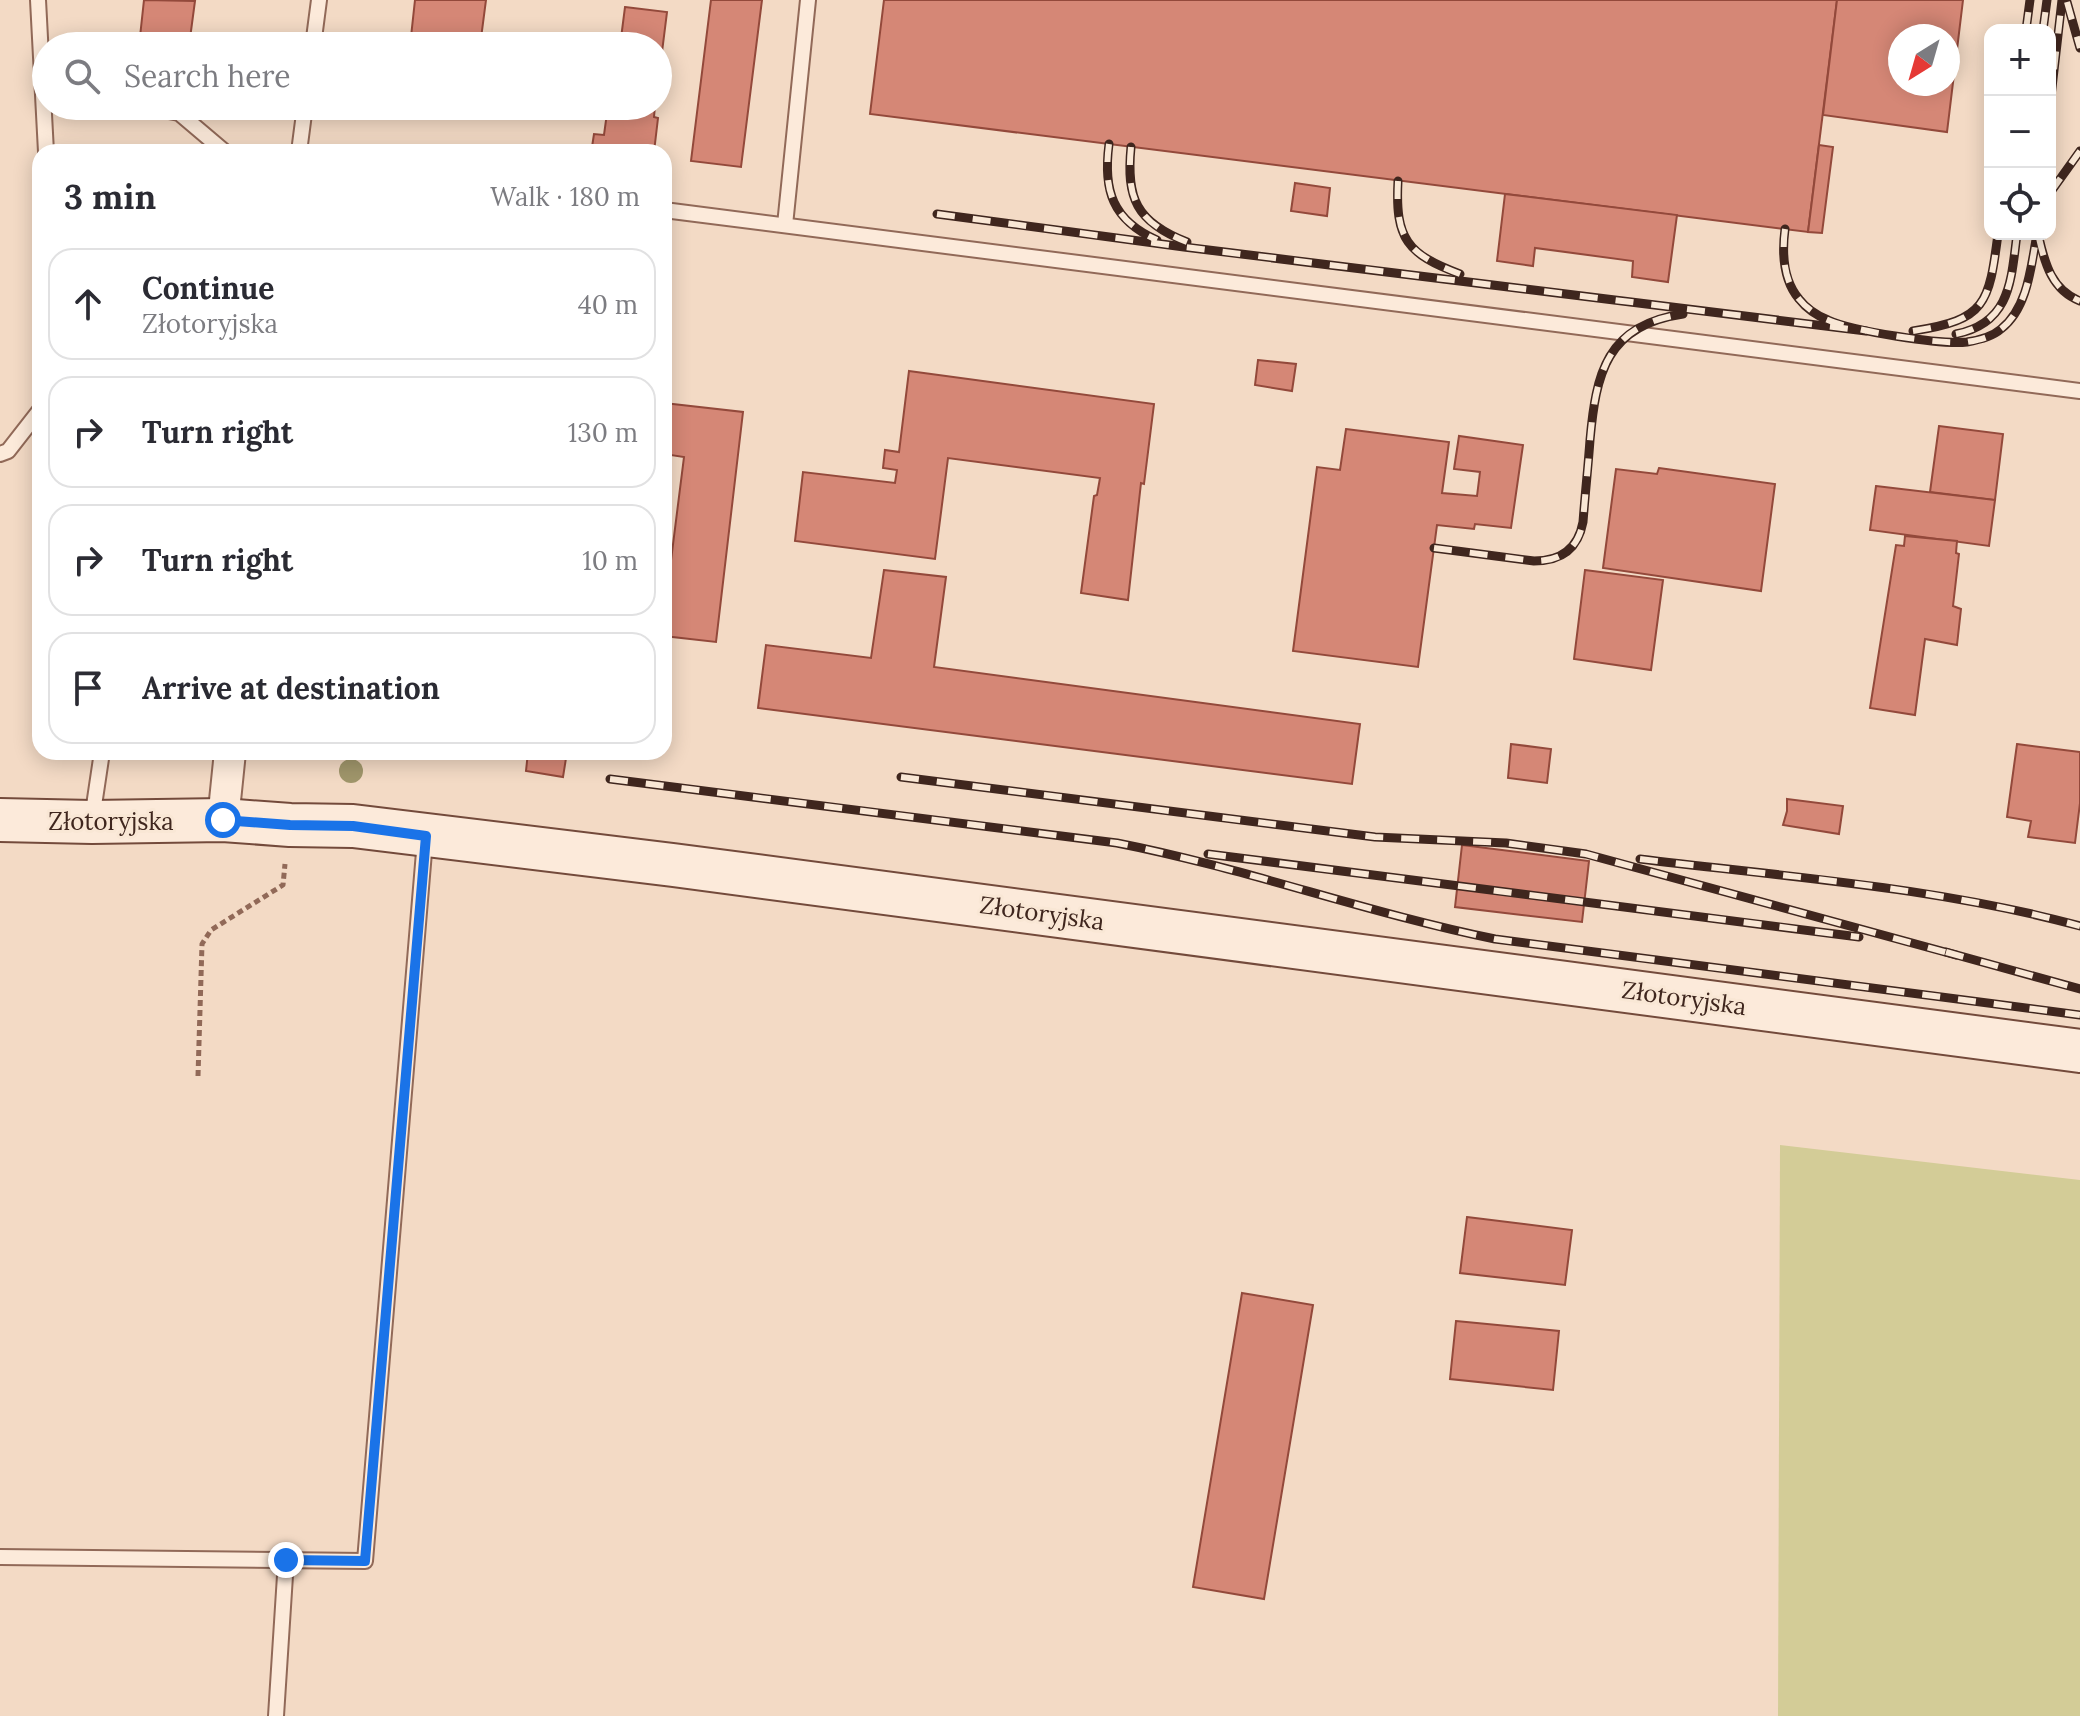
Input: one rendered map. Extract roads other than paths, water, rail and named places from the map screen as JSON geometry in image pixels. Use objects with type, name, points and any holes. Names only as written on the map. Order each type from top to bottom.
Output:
[{"type":"main road","name":"Złotoryjska","points":[[0,820],[223,820],[353,826],[689,867],[2080,1051]]},
{"type":"street","points":[[223,820],[229,760]]},
{"type":"lane","points":[[38,0],[40,32]]},
{"type":"lane","points":[[315,32],[319,0]]},
{"type":"lane","points":[[785,225],[808,0]]},
{"type":"lane","points":[[45,120],[46,144]]},
{"type":"lane","points":[[187,120],[215,144]]},
{"type":"lane","points":[[300,144],[303,120]]},
{"type":"lane","points":[[672,211],[2080,391]]},
{"type":"lane","points":[[0,454],[8,451],[32,420]]},
{"type":"lane","points":[[92,822],[101,760]]},
{"type":"lane","points":[[0,1557],[365,1561],[426,836]]},
{"type":"lane","points":[[276,1716],[286,1560]]},
{"type":"railway","points":[[2027,24],[2030,0]]},
{"type":"railway","points":[[2044,24],[2047,0]]},
{"type":"railway","points":[[2051,96],[2062,0]]},
{"type":"railway","points":[[2067,2],[2080,48]]},
{"type":"railway","points":[[1109,144],[1108,176],[1114,202],[1130,223],[1157,240]]},
{"type":"railway","points":[[1131,147],[1130,181],[1138,206],[1156,226],[1187,242]]},
{"type":"railway","points":[[2056,185],[2080,151]]},
{"type":"railway","points":[[1398,181],[1399,217],[1408,242],[1428,259],[1460,274]]},
{"type":"railway","points":[[937,214],[1866,331]]},
{"type":"railway","points":[[1785,229],[1787,275],[1799,299],[1812,311],[1828,320],[1876,333],[1955,342],[1989,336],[2010,320],[2027,286],[2036,240]]},
{"type":"railway","points":[[1913,331],[1956,321],[1980,305],[1991,277],[1997,240]]},
{"type":"railway","points":[[1956,334],[1974,328],[1998,310],[2010,283],[2016,240]]},
{"type":"railway","points":[[2040,240],[2056,283],[2080,301]]},
{"type":"railway","points":[[1434,548],[1534,561],[1552,559],[1567,552],[1577,539],[1583,522],[1596,394],[1610,356],[1621,341],[1637,329],[1683,314]]},
{"type":"railway","points":[[901,777],[1375,837],[1506,843],[1586,854],[1956,955]]},
{"type":"railway","points":[[610,779],[1117,843],[1495,939],[2080,1015]]},
{"type":"railway","points":[[1208,854],[1859,937]]},
{"type":"railway","points":[[1640,859],[1917,892],[2080,926]]},
{"type":"railway","points":[[1946,952],[2080,989]]}]
